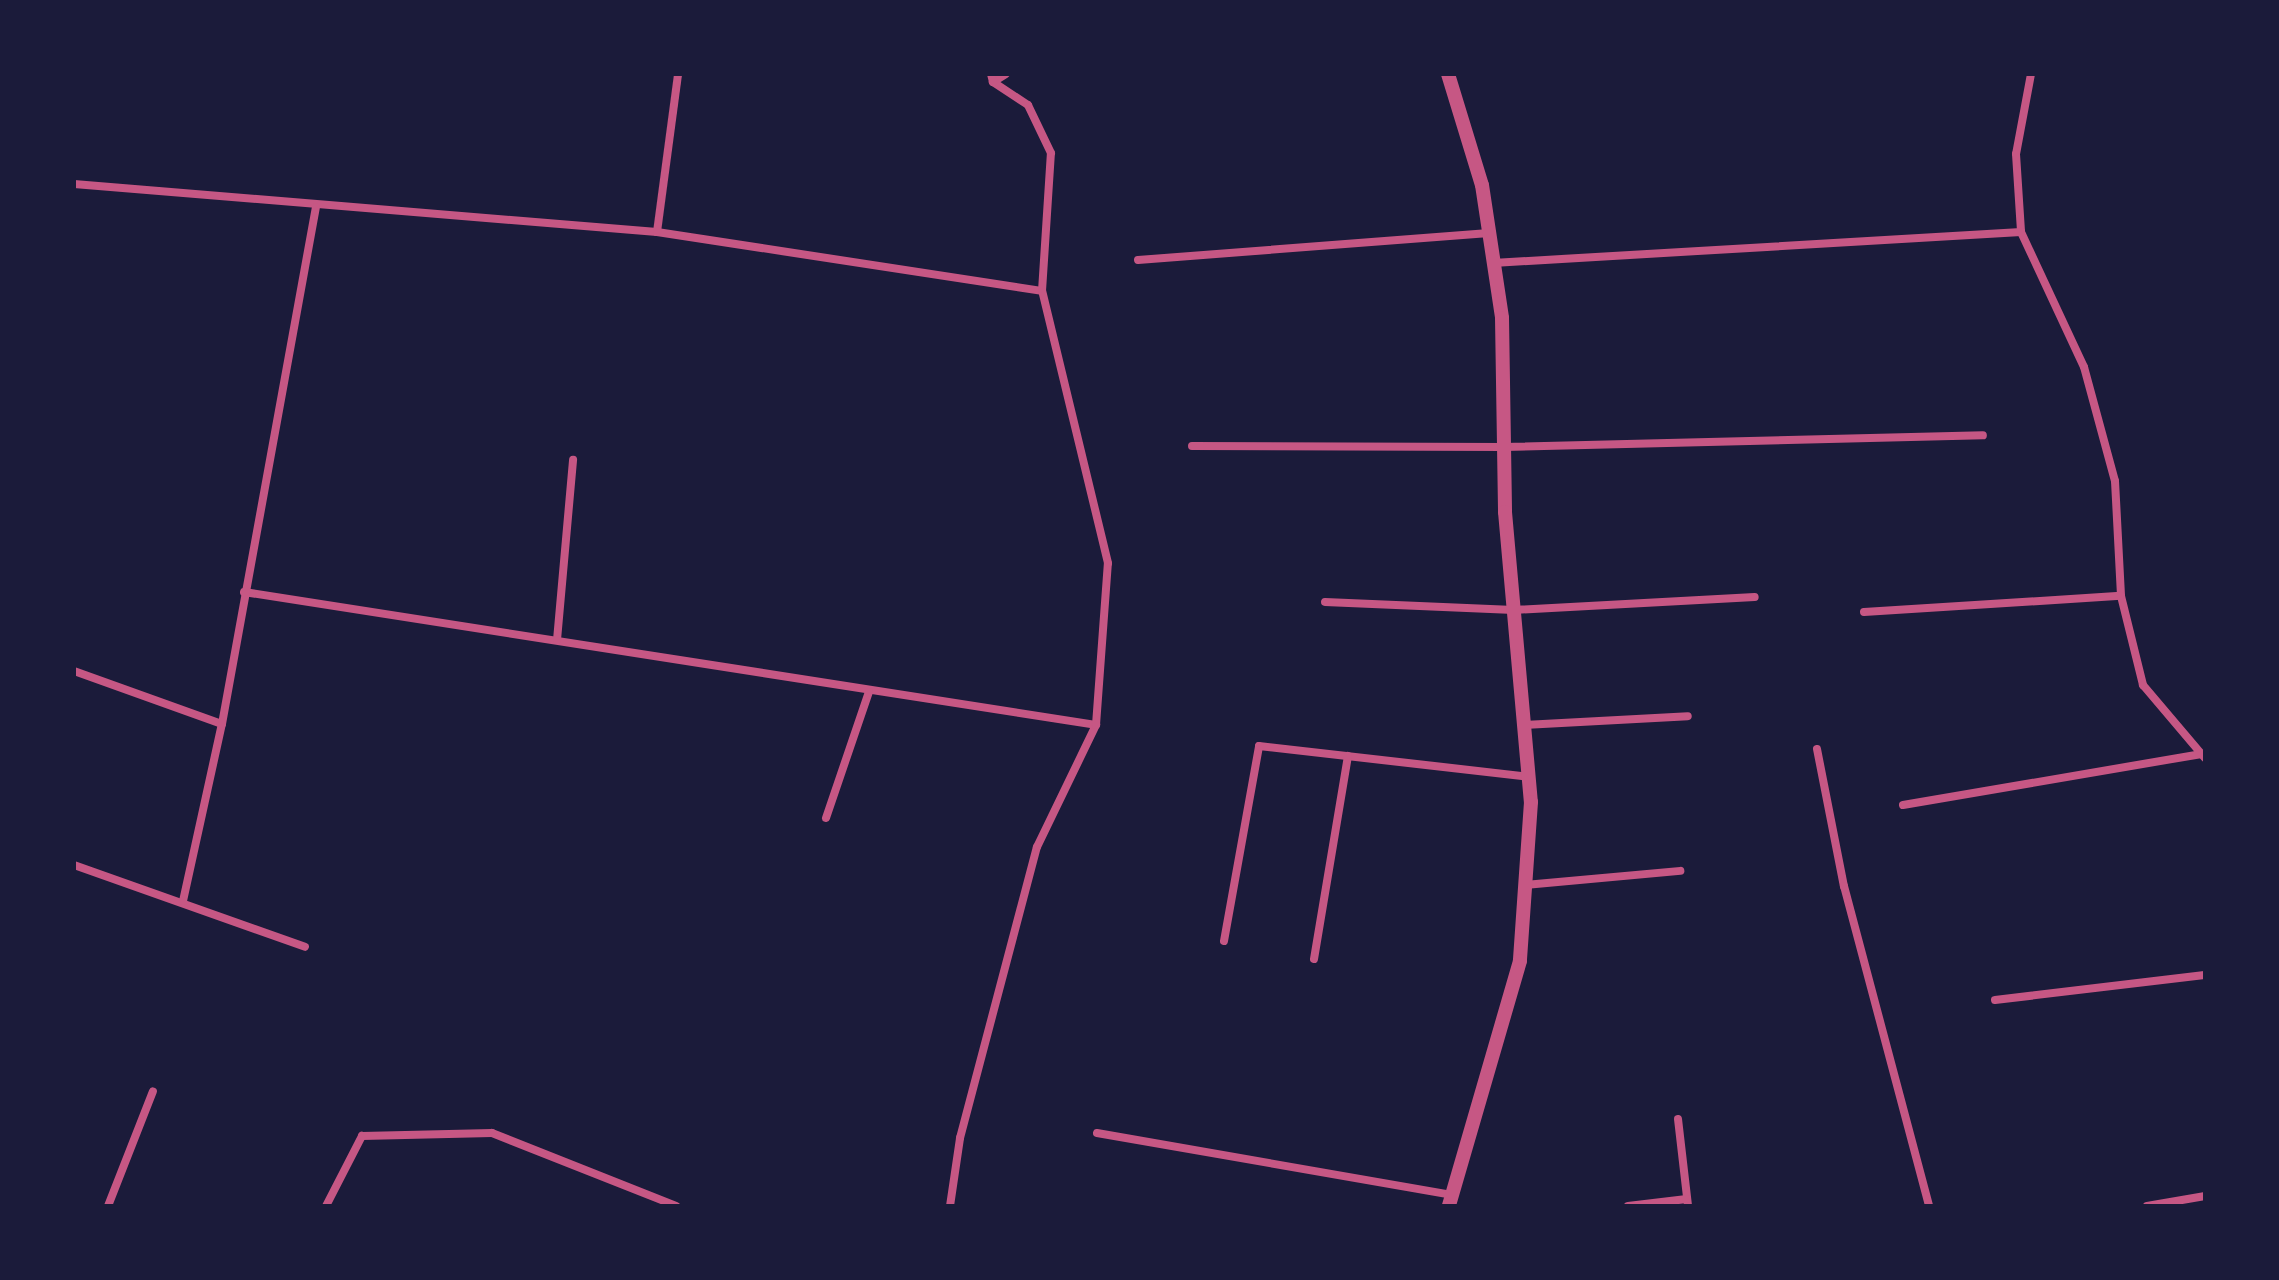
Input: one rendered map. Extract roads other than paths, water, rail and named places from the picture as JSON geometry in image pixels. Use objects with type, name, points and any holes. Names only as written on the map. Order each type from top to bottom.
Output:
[{"type":"street","points":[[657,232],[678,74]]},
{"type":"street","points":[[992,78],[1006,74]]},
{"type":"street","points":[[1097,1133],[1450,1200],[1520,961],[1529,777],[1504,447],[1502,318],[1482,185],[1448,74]]},
{"type":"street","points":[[2031,74],[2016,154],[2021,232],[2084,367],[2115,481],[2121,596],[2143,685],[2204,756]]},
{"type":"street","points":[[950,1206],[960,1138],[1037,847],[1096,725],[1108,563],[1042,291],[1051,153],[1028,105],[992,78]]},
{"type":"street","points":[[74,184],[316,207],[657,232],[1042,291]]},
{"type":"street","points":[[183,901],[222,724],[316,207]]},
{"type":"street","points":[[1493,263],[2021,232]]},
{"type":"street","points":[[1138,260],[1489,233]]},
{"type":"street","points":[[1192,446],[1504,447],[1983,435]]},
{"type":"street","points":[[557,640],[573,460]]},
{"type":"street","points":[[244,592],[869,692],[1096,725]]},
{"type":"street","points":[[1864,612],[2121,596]]},
{"type":"street","points":[[1325,602],[1514,610],[1755,597]]},
{"type":"street","points":[[74,671],[222,724]]},
{"type":"street","points":[[826,818],[869,692]]},
{"type":"street","points":[[1524,725],[1688,716]]},
{"type":"street","points":[[1224,941],[1259,746],[1529,777]]},
{"type":"street","points":[[1817,749],[1844,886],[1929,1206]]},
{"type":"street","points":[[1314,959],[1348,756]]},
{"type":"street","points":[[1903,805],[2204,756]]},
{"type":"street","points":[[74,865],[183,901],[305,947]]},
{"type":"street","points":[[1525,885],[1680,871]]},
{"type":"street","points":[[1995,1000],[2205,975]]},
{"type":"street","points":[[108,1206],[153,1091]]},
{"type":"street","points":[[1628,1206],[1687,1202],[1678,1119]]},
{"type":"street","points":[[326,1206],[362,1136],[492,1133],[676,1206]]},
{"type":"street","points":[[2147,1206],[2205,1196]]}]
